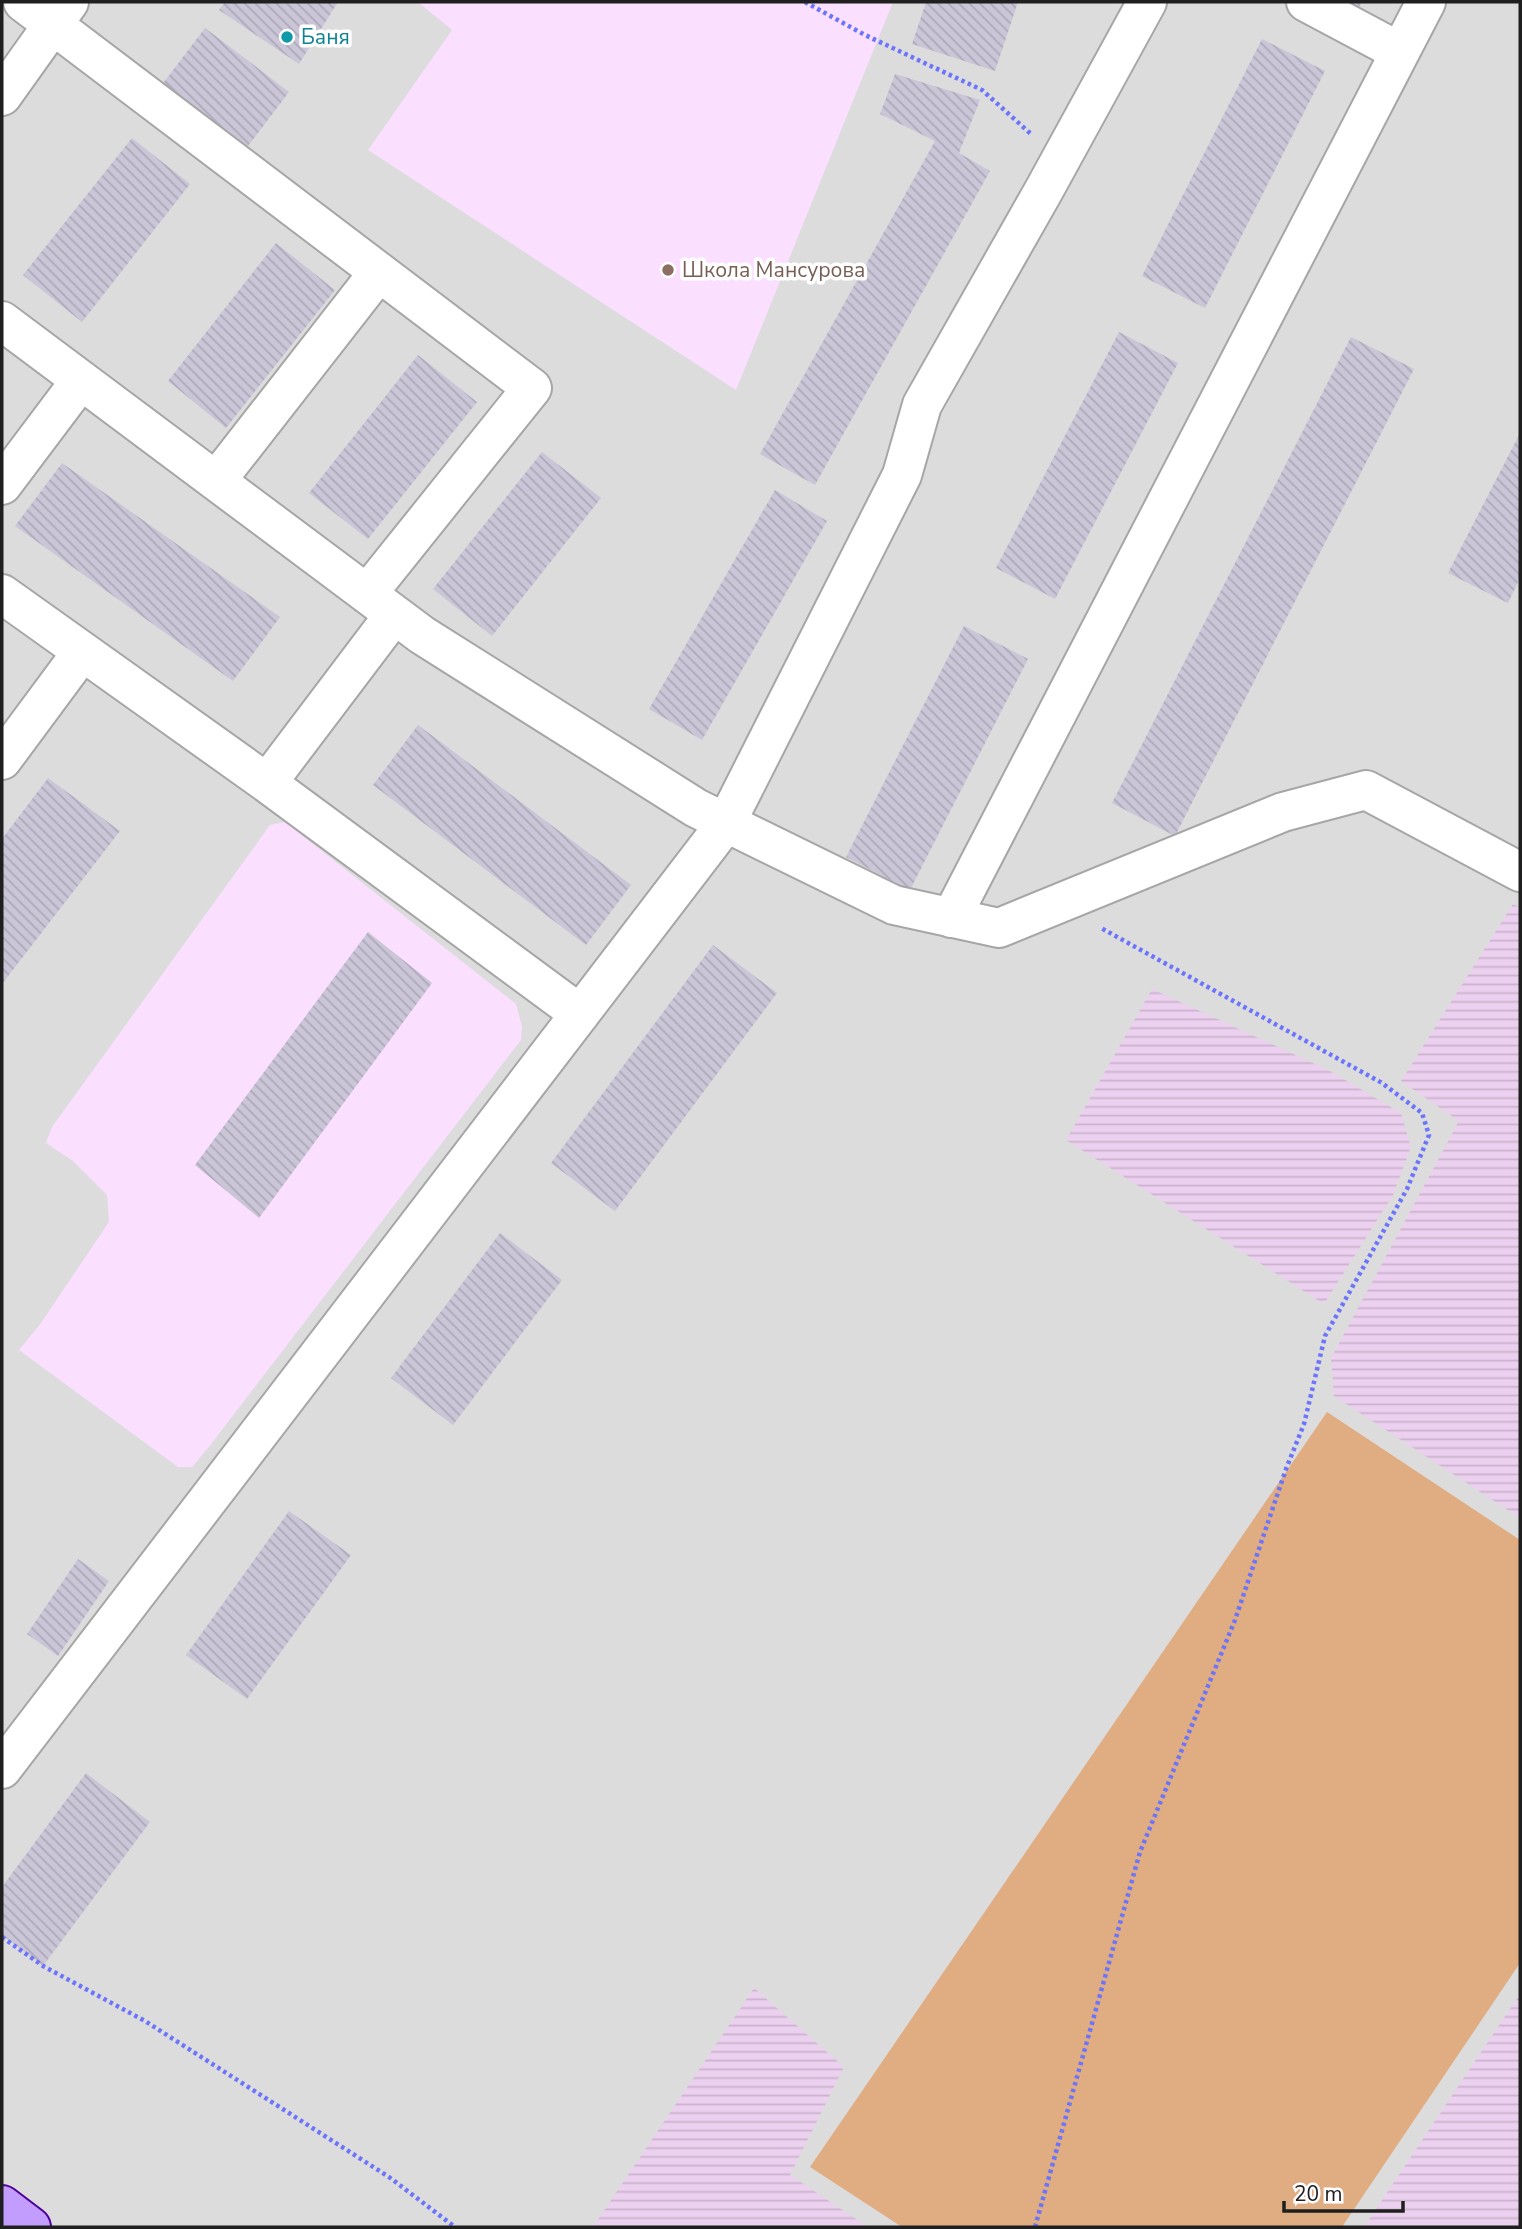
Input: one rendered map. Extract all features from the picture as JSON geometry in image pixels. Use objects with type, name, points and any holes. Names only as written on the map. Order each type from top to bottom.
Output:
[{"type":"main road","points":[[2,2205],[31,2227]]},
{"type":"street","points":[[23,2],[61,13],[379,272],[532,388],[381,604],[267,783]]},
{"type":"street","points":[[2,1769],[726,823],[902,475],[922,405],[1054,173],[1147,2]]},
{"type":"street","points":[[1306,2],[1400,52]]},
{"type":"street","points":[[951,918],[1426,2]]},
{"type":"street","points":[[2,96],[61,13]]},
{"type":"street","points":[[216,481],[379,272]]},
{"type":"street","points":[[2,321],[422,635],[696,808],[894,905],[999,928],[1283,812],[1366,790],[1520,872]]},
{"type":"street","points":[[2,485],[81,380]]},
{"type":"street","points":[[2,594],[267,783],[580,1014]]},
{"type":"street","points":[[2,760],[82,652]]},
{"type":"path","points":[[806,2],[864,35],[982,90],[1039,141],[1054,173]]},
{"type":"path","points":[[1035,2227],[1140,1852],[1235,1620],[1304,1424],[1325,1336],[1407,1189],[1429,1135],[1422,1113],[1382,1083],[1058,904]]},
{"type":"path","points":[[2,1937],[43,1966],[145,2021],[389,2176],[455,2227]]},
{"type":"shaded area","points":[[2,2],[1520,2],[1520,2227],[2,2227]]},
{"type":"shaded area","name":"Школа Мансурова","points":[[418,2],[893,2],[736,390],[368,150],[452,30]]},
{"type":"shaded area","points":[[285,822],[516,1004],[522,1026],[521,1040],[208,1448],[192,1467],[178,1467],[19,1350],[41,1323],[109,1222],[107,1195],[73,1161],[46,1143],[52,1127],[270,825]]},
{"type":"shaded area","points":[[1513,904],[1520,908],[1520,1518],[1334,1396],[1331,1358],[1459,1121],[1401,1081]]},
{"type":"shaded area","points":[[1152,989],[1330,1071],[1401,1113],[1411,1147],[1393,1195],[1324,1304],[1066,1140]]},
{"type":"shaded area","points":[[1327,1412],[1520,1540],[1520,1963],[1342,2227],[902,2227],[810,2167]]},
{"type":"shaded area","points":[[754,1988],[844,2067],[790,2175],[868,2227],[593,2227]]},
{"type":"shaded area","points":[[1520,1994],[1520,2227],[1364,2227]]},
{"type":"building","name":"Баня","points":[[225,2],[338,2],[299,64],[219,10]]},
{"type":"building","points":[[926,2],[1018,2],[995,71],[912,44]]},
{"type":"building","points":[[1344,2],[1362,2],[1358,9]]},
{"type":"building","points":[[205,28],[289,92],[245,150],[161,86]]},
{"type":"building","points":[[1262,39],[1325,71],[1205,308],[1142,276]]},
{"type":"building","points":[[895,74],[980,100],[959,153],[990,171],[815,485],[760,454],[935,141],[880,114]]},
{"type":"building","points":[[132,138],[190,184],[82,322],[23,275]]},
{"type":"building","points":[[276,243],[335,290],[226,428],[168,381]]},
{"type":"building","points":[[1119,332],[1178,363],[1055,599],[996,568]]},
{"type":"building","points":[[1351,337],[1414,369],[1175,836],[1112,803]]},
{"type":"building","points":[[418,355],[477,402],[368,539],[309,493]]},
{"type":"building","points":[[1520,433],[1520,578],[1508,603],[1448,573]]},
{"type":"building","points":[[542,452],[601,498],[492,636],[433,589]]},
{"type":"building","points":[[62,463],[280,617],[233,681],[15,526]]},
{"type":"building","points":[[775,490],[827,521],[702,740],[649,709]]},
{"type":"building","points":[[964,626],[1028,659],[910,890],[846,857]]},
{"type":"building","points":[[418,725],[631,885],[586,945],[373,785]]},
{"type":"building","points":[[48,778],[120,831],[2,984],[2,839]]},
{"type":"building","points":[[368,932],[432,983],[259,1218],[195,1165]]},
{"type":"building","points":[[713,945],[777,993],[615,1211],[551,1163]]},
{"type":"building","points":[[500,1233],[562,1280],[453,1425],[391,1378]]},
{"type":"building","points":[[289,1511],[351,1555],[247,1699],[186,1655]]},
{"type":"building","points":[[78,1559],[109,1581],[58,1656],[27,1634]]},
{"type":"building","points":[[86,1773],[150,1822],[43,1966],[2,1935],[2,1887]]},
{"type":"place","name":"Баня","points":[[287,37]]},
{"type":"place","name":"Школа Мансурова","points":[[668,270]]}]
